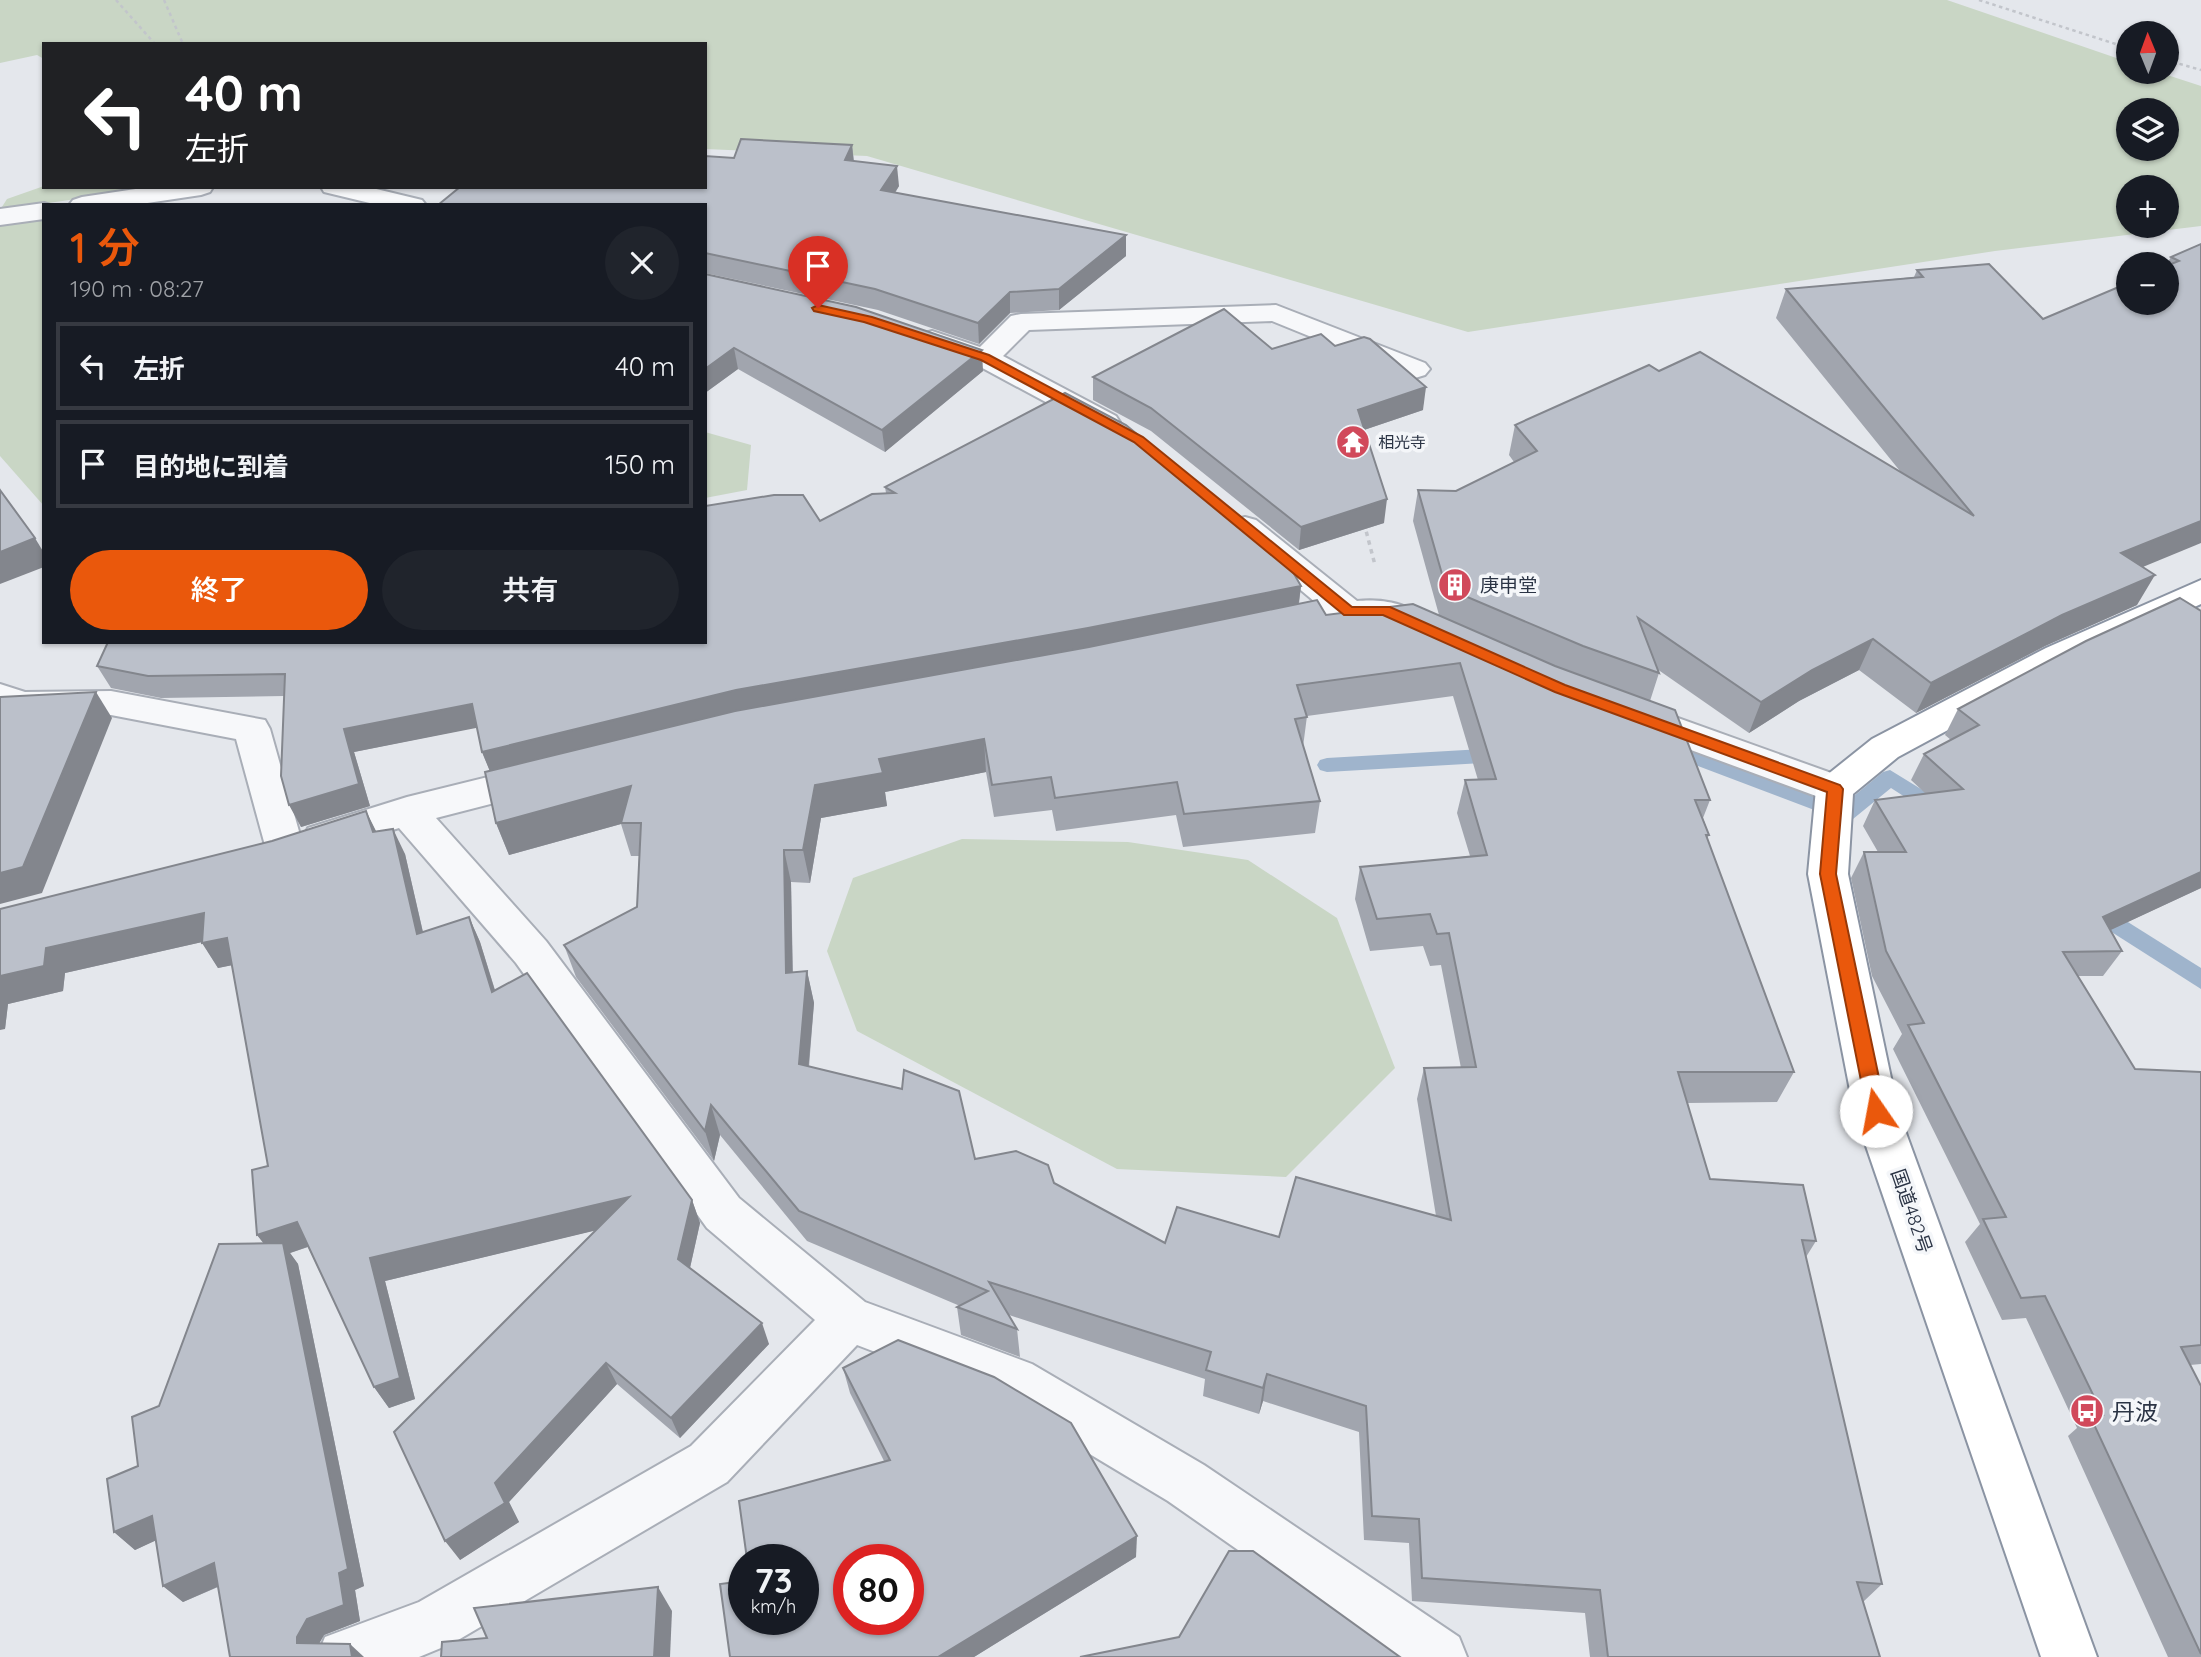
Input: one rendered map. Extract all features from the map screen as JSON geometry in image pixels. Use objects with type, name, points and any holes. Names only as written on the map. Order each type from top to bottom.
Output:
[{"type":"highway","points":[[1835,789],[1885,748],[2058,656],[2190,608]]},
{"type":"highway","name":"国道482号","points":[[1835,789],[1828,874],[1876,1111],[2069,1657]]},
{"type":"street","points":[[95,203],[188,189]]},
{"type":"street","points":[[342,189],[404,203]]},
{"type":"street","points":[[0,217],[42,211]]},
{"type":"street","points":[[985,358],[1021,322],[1276,313],[1415,369]]},
{"type":"street","points":[[906,332],[985,358],[1126,433]]},
{"type":"street","points":[[1223,508],[1349,612]]},
{"type":"street","points":[[1263,631],[1349,612],[1385,611],[1435,633]]},
{"type":"street","points":[[0,696],[22,705],[111,703],[252,729],[285,849]]},
{"type":"street","points":[[1599,702],[1835,789]]},
{"type":"street","points":[[244,859],[407,811],[568,771]]},
{"type":"street","points":[[407,811],[531,952],[723,1213],[849,1319],[1014,1381],[1186,1483],[1439,1657]]},
{"type":"street","points":[[345,1657],[434,1624],[709,1464],[849,1319]]},
{"type":"path","points":[[116,0],[153,42]]},
{"type":"path","points":[[164,0],[182,42]]},
{"type":"path","points":[[1979,0],[2116,44]]},
{"type":"path","points":[[2179,64],[2201,70]]},
{"type":"path","points":[[1364,523],[1385,611]]},
{"type":"green space","points":[[0,0],[1947,0],[2116,58],[2116,84],[2179,84],[2179,79],[2201,86],[2201,226],[2179,229],[2179,175],[2116,175],[2116,236],[1995,251],[1468,332],[867,156],[707,149],[707,42],[42,42],[42,58],[37,55],[0,63]]},
{"type":"green space","points":[[42,187],[42,189],[145,189],[0,210],[7,199]]},
{"type":"green space","points":[[42,219],[42,504],[0,456],[0,226]]},
{"type":"green space","points":[[707,433],[751,445],[747,490],[707,498]]},
{"type":"green space","points":[[962,839],[1128,842],[1248,860],[1337,918],[1395,1068],[1286,1177],[1117,1169],[857,1031],[827,951],[853,878]]},
{"type":"building","points":[[741,139],[852,145],[845,160],[897,166],[881,190],[1126,235],[1059,289],[1010,292],[978,323],[875,289],[707,253],[707,203],[440,203],[458,189],[707,189],[707,156],[734,158]]},
{"type":"building","points":[[2201,244],[2201,521],[2121,553],[2155,575],[2062,615],[1931,683],[1873,639],[1812,670],[1761,702],[1638,618],[1659,673],[1583,646],[1446,588],[1418,490],[1456,491],[1537,451],[1515,425],[1649,365],[1659,371],[1700,352],[1974,516],[1786,289],[1923,277],[1917,270],[1989,264],[2043,319],[2116,288],[2116,315],[2179,315],[2179,254]]},
{"type":"building","points":[[707,274],[856,307],[982,350],[882,430],[734,348],[707,368]]},
{"type":"building","points":[[1224,309],[1272,349],[1321,334],[1335,346],[1364,337],[1370,339],[1426,387],[1358,410],[1387,499],[1301,527],[1151,408],[1093,377]]},
{"type":"building","points":[[1065,393],[1126,425],[1282,553],[1301,586],[1088,628],[736,690],[482,752],[472,704],[344,729],[359,784],[289,805],[281,776],[285,674],[148,676],[97,666],[107,644],[707,644],[707,506],[774,495],[803,495],[820,521],[872,494],[895,493],[885,487]]},
{"type":"building","points":[[0,490],[35,538],[0,552]]},
{"type":"building","points":[[2180,598],[2201,611],[2201,872],[2103,917],[2122,951],[2063,952],[2135,1069],[2201,1072],[2201,1345],[2181,1347],[2201,1386],[2201,1654],[2090,1416],[2103,1415],[2045,1296],[2021,1298],[1983,1219],[2006,1217],[1908,1025],[1924,1023],[1886,951],[1864,852],[1906,852],[1875,800],[1963,789],[1924,754],[1979,725],[1958,709],[2086,641]]},
{"type":"building","points":[[1317,600],[1326,615],[1413,604],[1555,666],[1675,710],[1710,800],[1695,800],[1709,835],[1706,835],[1794,1072],[1678,1072],[1710,1179],[1803,1185],[1816,1241],[1802,1240],[1882,1584],[1857,1582],[1880,1657],[1608,1657],[1600,1590],[1422,1578],[1419,1519],[1372,1516],[1366,1406],[1267,1374],[1263,1388],[1206,1370],[1211,1352],[989,1282],[1017,1329],[957,1307],[988,1291],[799,1211],[711,1105],[705,1131],[564,945],[637,907],[641,823],[621,823],[631,786],[496,823],[485,772],[735,711],[1089,647]],"holes":[[[1460,663],[1496,779],[1465,780],[1487,855],[1360,867],[1377,919],[1430,914],[1437,934],[1449,933],[1476,1067],[1424,1068],[1451,1220],[1296,1177],[1279,1237],[1177,1207],[1165,1243],[1054,1183],[1048,1165],[1016,1151],[975,1159],[959,1091],[904,1070],[902,1089],[799,1064],[807,971],[786,973],[784,850],[803,850],[815,785],[883,773],[879,759],[984,739],[992,785],[1051,777],[1055,798],[1177,782],[1184,814],[1320,801],[1295,719],[1307,717],[1297,685]]]},
{"type":"building","points":[[96,692],[23,867],[0,873],[0,697]]},
{"type":"building","points":[[366,811],[373,832],[393,829],[417,934],[469,917],[492,992],[527,973],[692,1200],[678,1259],[762,1323],[671,1418],[606,1363],[495,1483],[505,1503],[445,1541],[394,1432],[629,1197],[370,1258],[400,1378],[374,1387],[297,1222],[257,1235],[252,1170],[268,1166],[227,938],[202,943],[204,913],[46,948],[44,966],[0,976],[0,909],[272,841]]},
{"type":"building","points":[[283,1243],[348,1569],[339,1573],[344,1605],[307,1619],[297,1637],[297,1643],[350,1644],[352,1657],[230,1657],[214,1563],[163,1586],[152,1516],[114,1532],[107,1479],[138,1466],[132,1417],[159,1406],[219,1244]]},
{"type":"building","points":[[898,1340],[994,1377],[1071,1423],[1137,1536],[938,1657],[730,1657],[720,1584],[728,1583],[728,1635],[819,1635],[819,1544],[745,1544],[739,1501],[890,1460],[843,1368]]},
{"type":"building","points":[[1229,1551],[1253,1551],[1400,1657],[1080,1657],[1179,1637]]},
{"type":"building","points":[[658,1587],[654,1657],[441,1657],[442,1642],[487,1638],[474,1608]]},
{"type":"waterway","points":[[1668,747],[1846,814],[1890,777],[1940,810]]},
{"type":"waterway","points":[[1327,765],[1500,755]]},
{"type":"waterway","points":[[2096,911],[2201,980]]},
{"type":"place","name":"相光寺","points":[[1353,442]]},
{"type":"place","name":"庚申堂","points":[[1455,585]]},
{"type":"place","name":"丹波","points":[[2087,1411]]},
{"type":"route","points":[[818,308],[867,319],[985,358],[1138,439],[1349,612],[1385,611],[1560,688],[1835,789],[1828,874],[1876,1111]]}]
